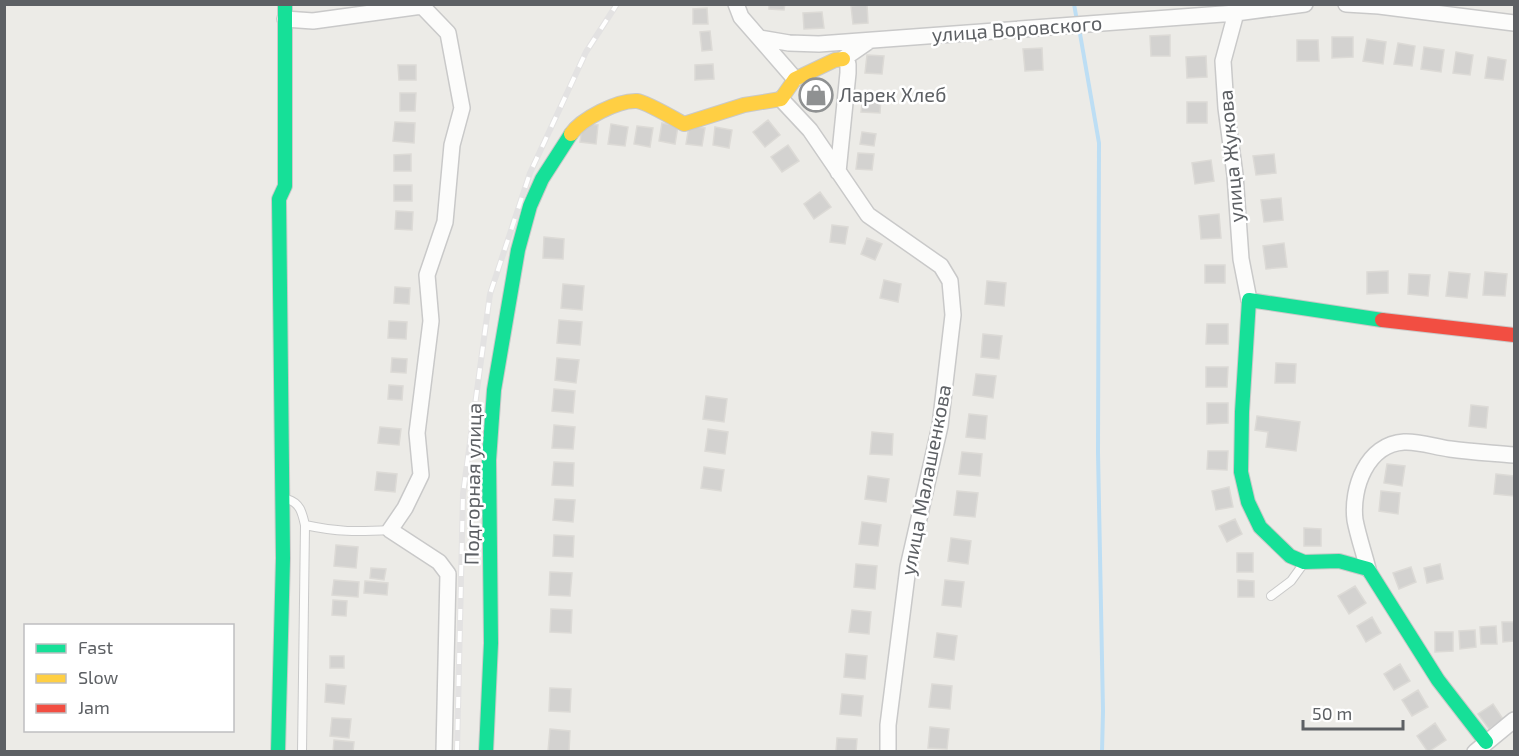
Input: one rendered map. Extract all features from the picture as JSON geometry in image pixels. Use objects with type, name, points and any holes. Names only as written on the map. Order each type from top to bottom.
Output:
[{"type":"street","points":[[736,4],[741,17],[795,79]]},
{"type":"street","name":"улица Воровского","points":[[760,38],[819,44],[1236,13],[1305,4]]},
{"type":"street","points":[[1346,4],[1515,23]]},
{"type":"street","points":[[278,752],[283,558],[279,199],[285,186],[285,12],[313,21],[422,5],[448,33],[462,108],[452,145],[445,222],[428,275],[432,321],[417,433],[421,475],[405,508],[390,530],[439,562],[448,574],[444,752]]},
{"type":"street","name":"улица Жукова","points":[[1236,13],[1223,62],[1241,259],[1249,300],[1241,472],[1248,502],[1260,526],[1290,556],[1304,562]]},
{"type":"street","points":[[781,99],[795,79],[835,60],[843,59],[872,39]]},
{"type":"street","points":[[838,172],[848,73],[848,64],[843,59]]},
{"type":"street","name":"улица Малашенкова","points":[[781,99],[810,130],[868,215],[941,266],[950,281],[953,315],[940,426],[908,567],[888,724],[888,752]]},
{"type":"street","name":"Подгорная улица","points":[[486,752],[492,632],[489,460],[494,390],[518,250],[530,206],[542,179],[576,125],[613,106],[638,101],[684,123],[744,105],[781,99]]},
{"type":"street","points":[[1249,300],[1515,335]]},
{"type":"street","points":[[1515,455],[1463,451],[1403,442],[1384,447],[1373,455],[1362,475],[1356,496],[1355,518],[1368,569],[1434,673],[1471,725],[1480,747],[1515,720]]},
{"type":"street","points":[[1304,562],[1339,561],[1368,569]]},
{"type":"lane","points":[[283,498],[296,502],[302,511],[305,525],[302,752]]},
{"type":"lane","points":[[305,525],[335,532],[360,533],[390,530]]},
{"type":"lane","points":[[1271,596],[1291,581],[1304,562]]},
{"type":"building","points":[[769,4],[785,4],[784,10],[769,9]]},
{"type":"building","points":[[867,4],[868,23],[853,24],[851,6]]},
{"type":"building","points":[[707,8],[708,24],[693,24],[693,9]]},
{"type":"building","points":[[822,12],[824,28],[804,29],[803,13]]},
{"type":"building","points":[[710,31],[712,50],[702,51],[700,32]]},
{"type":"building","points":[[1170,35],[1170,56],[1151,56],[1150,36]]},
{"type":"building","points":[[1332,37],[1353,37],[1353,57],[1332,58]]},
{"type":"building","points":[[1367,39],[1386,42],[1383,64],[1363,61]]},
{"type":"building","points":[[1297,40],[1318,40],[1319,61],[1297,61]]},
{"type":"building","points":[[1398,43],[1415,46],[1412,66],[1394,64]]},
{"type":"building","points":[[1424,47],[1444,50],[1441,72],[1421,69]]},
{"type":"building","points":[[1042,48],[1043,70],[1025,71],[1023,49]]},
{"type":"building","points":[[1456,52],[1473,55],[1470,75],[1453,73]]},
{"type":"building","points":[[867,55],[884,56],[882,74],[865,73]]},
{"type":"building","points":[[1206,56],[1207,77],[1187,78],[1186,57]]},
{"type":"building","points":[[1488,57],[1506,60],[1503,80],[1485,78]]},
{"type":"building","points":[[713,64],[714,79],[695,80],[695,65]]},
{"type":"building","points":[[398,65],[416,65],[416,80],[399,80]]},
{"type":"building","points":[[400,93],[416,93],[415,111],[400,111]]},
{"type":"building","points":[[863,95],[881,97],[880,113],[861,112]]},
{"type":"building","points":[[1187,102],[1207,102],[1207,123],[1187,123]]},
{"type":"building","points":[[768,120],[780,135],[765,147],[753,132]]},
{"type":"building","points":[[395,122],[415,123],[414,143],[393,141]]},
{"type":"building","points":[[582,123],[598,125],[596,144],[580,142]]},
{"type":"building","points":[[662,123],[678,126],[675,144],[659,141]]},
{"type":"building","points":[[611,124],[628,127],[625,146],[608,144]]},
{"type":"building","points":[[637,126],[653,128],[650,147],[634,144]]},
{"type":"building","points":[[689,126],[705,128],[702,146],[686,144]]},
{"type":"building","points":[[715,127],[732,130],[729,148],[713,145]]},
{"type":"building","points":[[862,132],[876,134],[874,146],[860,144]]},
{"type":"building","points":[[788,145],[799,161],[782,172],[771,157]]},
{"type":"building","points":[[858,153],[874,154],[872,170],[856,169]]},
{"type":"building","points":[[411,154],[411,171],[394,171],[394,155]]},
{"type":"building","points":[[1274,154],[1276,173],[1256,175],[1253,156]]},
{"type":"building","points":[[1211,160],[1214,181],[1195,184],[1192,163]]},
{"type":"building","points":[[394,185],[412,185],[412,201],[394,201]]},
{"type":"building","points":[[820,192],[831,207],[814,219],[804,204]]},
{"type":"building","points":[[1281,198],[1283,220],[1264,222],[1261,200]]},
{"type":"building","points":[[396,211],[413,212],[412,230],[395,229]]},
{"type":"building","points":[[1219,214],[1221,238],[1201,239],[1199,216]]},
{"type":"building","points":[[832,225],[848,227],[845,244],[830,242]]},
{"type":"building","points":[[544,237],[564,239],[563,259],[543,258]]},
{"type":"building","points":[[867,238],[882,244],[875,260],[861,254]]},
{"type":"building","points":[[1284,243],[1287,267],[1266,269],[1263,246]]},
{"type":"building","points":[[1205,265],[1225,265],[1225,283],[1205,283]]},
{"type":"building","points":[[1388,271],[1388,293],[1367,294],[1367,272]]},
{"type":"building","points":[[1449,272],[1470,274],[1467,298],[1446,296]]},
{"type":"building","points":[[1485,272],[1507,274],[1505,296],[1483,295]]},
{"type":"building","points":[[1409,274],[1430,275],[1428,296],[1408,294]]},
{"type":"building","points":[[884,280],[901,284],[898,302],[880,298]]},
{"type":"building","points":[[987,281],[1006,283],[1004,306],[985,304]]},
{"type":"building","points":[[563,284],[584,286],[582,310],[561,308]]},
{"type":"building","points":[[395,287],[410,288],[409,304],[394,303]]},
{"type":"building","points":[[559,320],[582,322],[580,345],[557,343]]},
{"type":"building","points":[[389,321],[407,322],[406,339],[388,338]]},
{"type":"building","points":[[1207,324],[1228,324],[1228,344],[1206,344]]},
{"type":"building","points":[[983,334],[1002,336],[999,359],[981,357]]},
{"type":"building","points":[[392,358],[407,359],[406,373],[391,372]]},
{"type":"building","points":[[557,358],[579,360],[576,383],[555,380]]},
{"type":"building","points":[[1276,363],[1296,364],[1295,383],[1275,383]]},
{"type":"building","points":[[1206,367],[1228,367],[1227,387],[1206,387]]},
{"type":"building","points":[[976,374],[996,376],[993,398],[973,395]]},
{"type":"building","points":[[389,385],[403,386],[402,400],[388,399]]},
{"type":"building","points":[[554,389],[575,391],[573,413],[552,411]]},
{"type":"building","points":[[706,396],[727,399],[724,422],[703,419]]},
{"type":"building","points":[[1207,403],[1228,403],[1228,423],[1207,424]]},
{"type":"building","points":[[1471,405],[1488,407],[1486,428],[1469,426]]},
{"type":"building","points":[[969,414],[987,416],[985,439],[966,437]]},
{"type":"building","points":[[1257,416],[1300,422],[1296,451],[1266,447],[1268,432],[1255,430]]},
{"type":"building","points":[[554,425],[575,427],[573,449],[552,448]]},
{"type":"building","points":[[380,427],[401,429],[399,445],[378,443]]},
{"type":"building","points":[[708,429],[728,432],[725,454],[705,451]]},
{"type":"building","points":[[872,432],[893,434],[892,455],[870,454]]},
{"type":"building","points":[[1208,451],[1228,451],[1227,470],[1207,469]]},
{"type":"building","points":[[962,452],[982,454],[980,476],[959,474]]},
{"type":"building","points":[[554,462],[574,463],[573,486],[552,485]]},
{"type":"building","points":[[1387,464],[1405,466],[1402,486],[1384,483]]},
{"type":"building","points":[[704,467],[724,470],[721,491],[701,488]]},
{"type":"building","points":[[377,472],[397,474],[395,492],[375,490]]},
{"type":"building","points":[[1496,474],[1514,476],[1514,496],[1494,494]]},
{"type":"building","points":[[868,476],[889,479],[886,502],[865,499]]},
{"type":"building","points":[[1229,487],[1233,507],[1216,510],[1212,491]]},
{"type":"building","points":[[957,491],[978,493],[975,517],[954,515]]},
{"type":"building","points":[[1381,491],[1400,493],[1398,514],[1379,511]]},
{"type":"building","points":[[555,499],[575,500],[573,522],[553,520]]},
{"type":"building","points":[[1235,519],[1242,534],[1227,542],[1219,526]]},
{"type":"building","points":[[862,522],[881,525],[878,546],[859,544]]},
{"type":"building","points":[[1304,528],[1321,529],[1321,546],[1304,546]]},
{"type":"building","points":[[554,535],[574,536],[573,557],[553,556]]},
{"type":"building","points":[[951,538],[971,541],[968,564],[948,561]]},
{"type":"building","points":[[336,545],[358,547],[356,568],[334,566]]},
{"type":"building","points":[[1237,553],[1253,553],[1253,572],[1237,572]]},
{"type":"building","points":[[856,564],[877,566],[875,589],[854,587]]},
{"type":"building","points":[[1440,564],[1443,579],[1427,583],[1424,568]]},
{"type":"building","points":[[1411,567],[1416,582],[1399,589],[1393,573]]},
{"type":"building","points":[[371,568],[386,569],[384,580],[370,578]]},
{"type":"building","points":[[550,572],[572,573],[570,596],[549,595]]},
{"type":"building","points":[[334,580],[359,582],[358,597],[332,595]]},
{"type":"building","points":[[945,580],[964,582],[961,607],[942,605]]},
{"type":"building","points":[[1238,580],[1254,581],[1254,597],[1238,597]]},
{"type":"building","points":[[365,581],[388,583],[387,595],[364,593]]},
{"type":"building","points":[[1355,586],[1366,603],[1349,614],[1338,596]]},
{"type":"building","points":[[333,600],[347,601],[346,616],[332,615]]},
{"type":"building","points":[[551,609],[572,610],[571,633],[550,632]]},
{"type":"building","points":[[852,610],[871,612],[869,634],[849,632]]},
{"type":"building","points":[[1372,617],[1381,633],[1366,642],[1357,626]]},
{"type":"building","points":[[1502,622],[1514,622],[1514,641],[1503,642]]},
{"type":"building","points":[[1496,626],[1497,644],[1481,644],[1480,627]]},
{"type":"building","points":[[1475,630],[1476,647],[1460,649],[1459,631]]},
{"type":"building","points":[[1435,632],[1453,632],[1453,651],[1435,652]]},
{"type":"building","points":[[937,633],[957,636],[954,660],[934,657]]},
{"type":"building","points":[[846,654],[867,656],[865,679],[844,677]]},
{"type":"building","points":[[330,656],[344,656],[344,668],[330,668]]},
{"type":"building","points":[[1400,664],[1410,681],[1394,690],[1384,674]]},
{"type":"building","points":[[326,684],[346,686],[344,704],[325,702]]},
{"type":"building","points":[[932,684],[952,686],[950,709],[929,707]]},
{"type":"building","points":[[550,688],[571,689],[570,712],[549,711]]},
{"type":"building","points":[[1418,690],[1428,707],[1412,716],[1402,700]]},
{"type":"building","points":[[842,694],[863,696],[861,716],[840,714]]},
{"type":"building","points":[[1493,704],[1503,719],[1489,729],[1478,714]]},
{"type":"building","points":[[332,718],[351,719],[349,738],[330,736]]},
{"type":"building","points":[[1435,723],[1446,740],[1428,752],[1417,736]]},
{"type":"building","points":[[930,727],[949,729],[947,749],[928,748]]},
{"type":"building","points":[[550,729],[570,731],[569,752],[548,751]]},
{"type":"building","points":[[837,738],[857,739],[856,752],[836,752]]},
{"type":"building","points":[[334,740],[354,742],[353,752],[333,752]]},
{"type":"waterway","points":[[1074,4],[1077,21]]},
{"type":"waterway","points":[[1079,28],[1099,143],[1098,452],[1102,752]]},
{"type":"railway","points":[[457,752],[463,494],[490,294],[530,173],[586,52],[617,4]]},
{"type":"traffic: fast","points":[[278,752],[283,558],[279,199],[285,186],[285,4]]},
{"type":"traffic: fast","points":[[486,752],[491,643],[489,460],[494,390],[518,250],[530,206],[542,179],[571,134]]},
{"type":"traffic: fast","points":[[1382,320],[1249,300],[1241,472],[1248,502],[1260,527],[1290,556],[1304,562],[1339,561],[1368,569],[1438,680],[1486,742]]},
{"type":"traffic: slow","points":[[571,134],[591,117],[610,107],[629,102],[637,101],[647,104],[684,124],[744,105],[781,99],[795,79],[835,60],[843,59]]},
{"type":"traffic: jam","points":[[1382,320],[1514,335]]},
{"type":"place","name":"Ларек Хлеб","points":[[816,95]]}]
